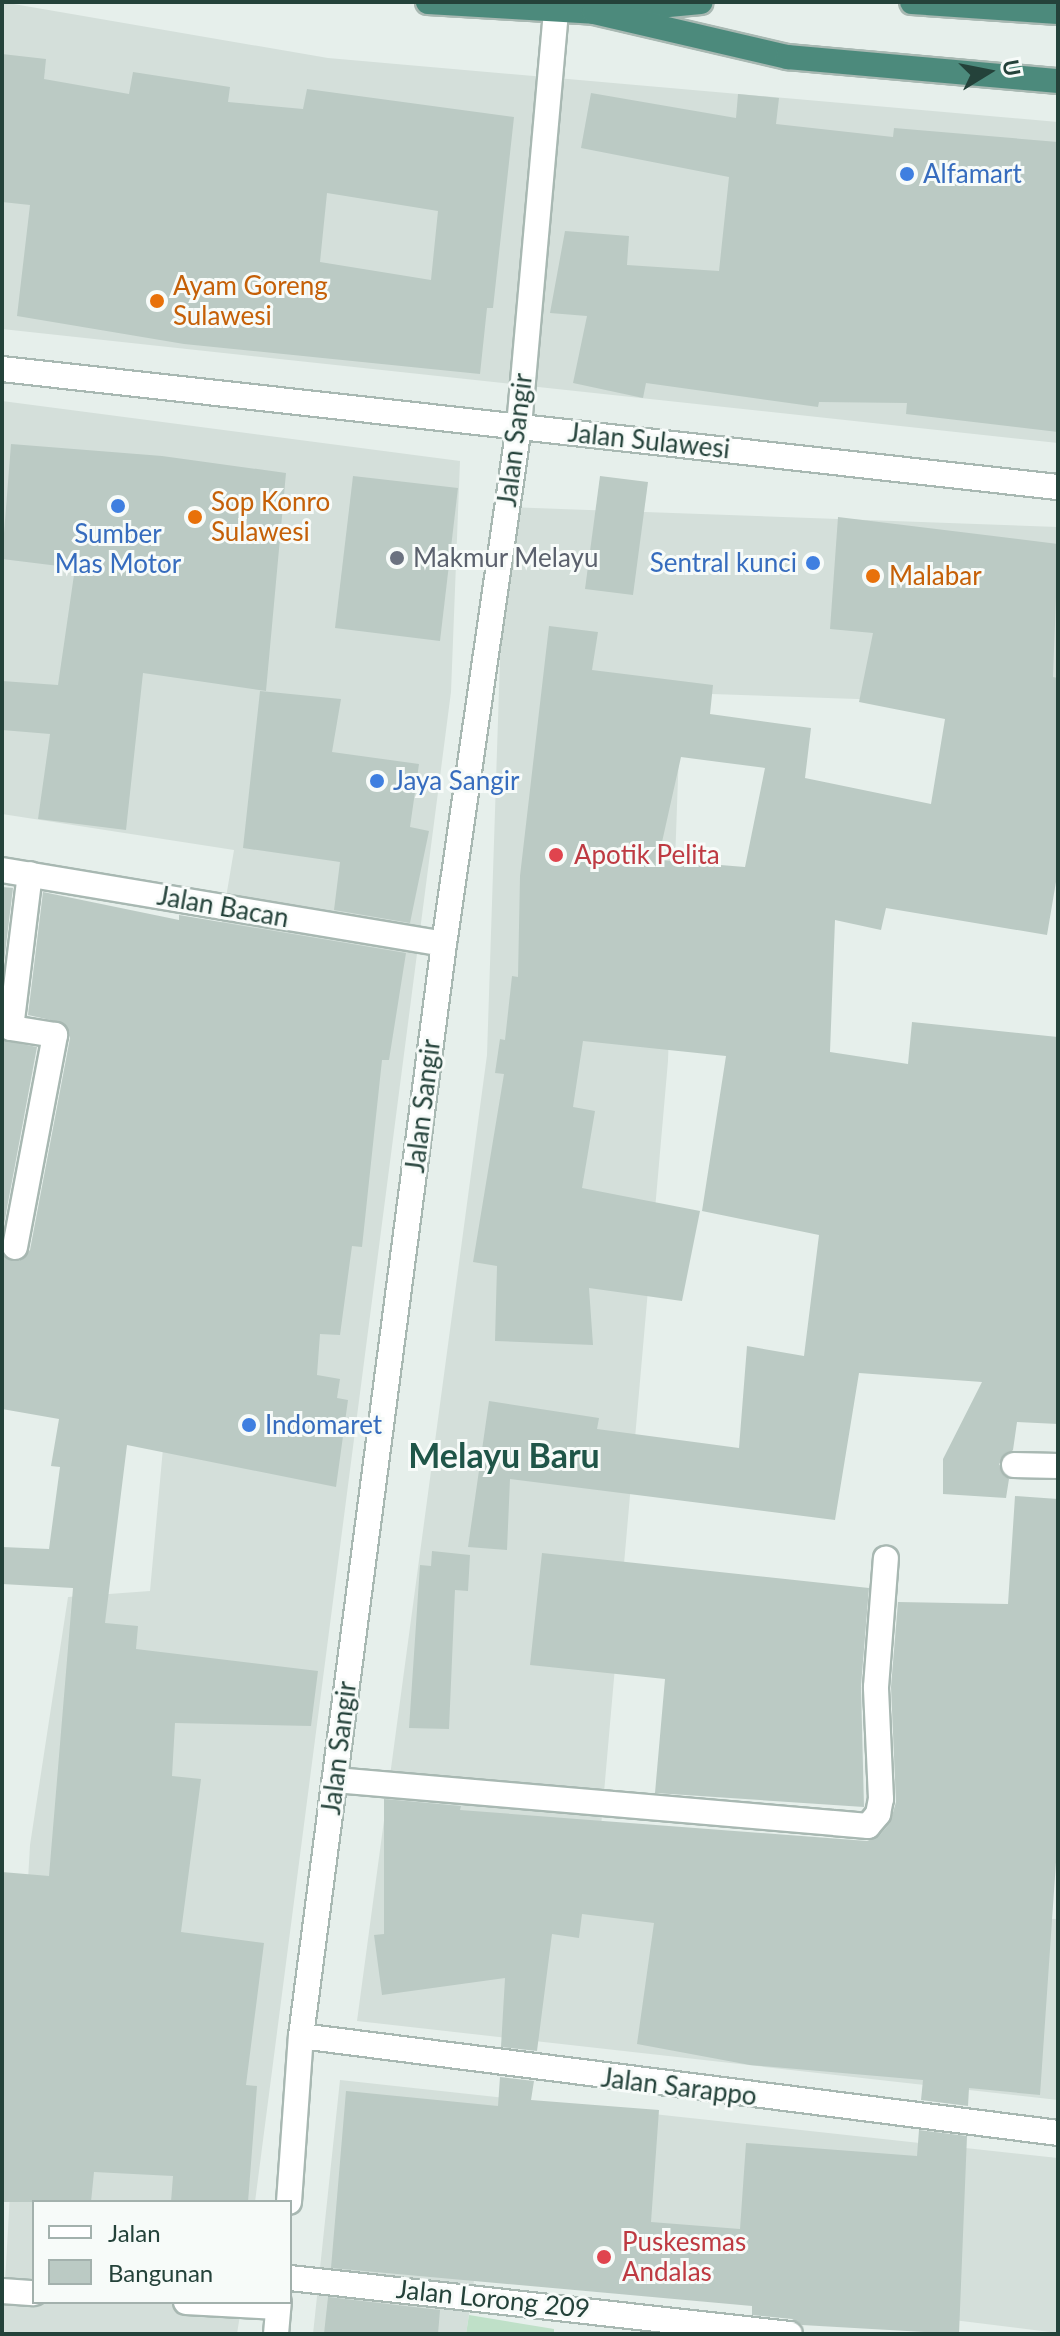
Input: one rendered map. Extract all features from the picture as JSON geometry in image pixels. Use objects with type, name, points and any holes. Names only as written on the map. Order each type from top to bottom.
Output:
[{"type":"highway","points":[[428,2],[594,12],[788,57],[1058,81]]},
{"type":"highway","points":[[594,12],[701,2]]},
{"type":"highway","points":[[912,2],[1058,12]]},
{"type":"street","name":"Jalan Sangir","points":[[289,2200],[301,2036],[444,944],[519,426],[556,9]]},
{"type":"street","name":"Jalan Sulawesi","points":[[2,369],[1058,487]]},
{"type":"street","name":"Jalan Bacan","points":[[2,870],[444,944]]},
{"type":"street","points":[[15,1247],[55,1035],[11,1028],[30,874]]},
{"type":"street","points":[[1014,1465],[1058,1466]]},
{"type":"street","points":[[335,1780],[868,1826],[881,1799],[876,1687],[886,1558]]},
{"type":"street","name":"Jalan Sarappo","points":[[301,2036],[1058,2133]]},
{"type":"street","name":"Jalan Lorong 209","points":[[292,2278],[790,2334]]},
{"type":"street","points":[[2,2291],[32,2293]]},
{"type":"street","points":[[248,2304],[279,2305],[276,2334]]},
{"type":"shaded area","points":[[2,2],[328,58],[1058,122],[1058,443],[2,329]]},
{"type":"shaded area","points":[[2,401],[460,461],[451,692],[255,2200],[32,2200],[32,2304],[242,2304],[237,2334],[2,2334],[30,1845],[68,1597],[150,1591],[198,1064],[234,850],[2,814]]},
{"type":"shaded area","points":[[505,507],[1058,527],[1058,706],[681,693],[668,1061],[594,1907],[1058,1919],[1058,2100],[357,2021],[487,1055]]},
{"type":"shaded area","points":[[340,2080],[1058,2158],[1058,2333],[477,2261],[466,2334],[313,2334]]},
{"type":"green space","points":[[469,2315],[554,2329],[554,2334],[466,2334]]},
{"type":"building","points":[[2,54],[46,59],[44,79],[129,94],[133,72],[230,87],[228,102],[303,109],[307,89],[514,117],[493,308],[487,308],[480,374],[184,344],[17,316],[30,205],[2,202]],"holes":[[[327,193],[438,211],[431,280],[320,262]]]},
{"type":"building","points":[[591,93],[736,118],[738,94],[779,98],[776,124],[893,137],[894,128],[1058,142],[1058,432],[906,414],[907,403],[819,402],[818,407],[646,383],[643,398],[573,383],[587,316],[550,313],[565,231],[629,236],[627,265],[719,271],[729,177],[581,148]]},
{"type":"building","points":[[11,444],[162,456],[286,473],[266,691],[143,673],[126,830],[38,819],[50,734],[2,730],[2,681],[58,685],[75,568],[2,559]]},
{"type":"building","name":"Makmur Melayu","points":[[353,476],[458,488],[440,641],[335,628]]},
{"type":"building","points":[[600,476],[648,482],[633,595],[585,589]]},
{"type":"building","points":[[838,517],[1058,544],[1053,677],[1058,678],[1058,870],[1047,935],[886,908],[881,930],[835,920],[830,1052],[908,1064],[912,1022],[1058,1037],[1058,1424],[1017,1422],[1013,1450],[999,1464],[1009,1479],[1006,1498],[943,1494],[943,1459],[982,1382],[859,1373],[835,1520],[510,1479],[507,1550],[468,1547],[489,1401],[599,1418],[597,1429],[739,1448],[747,1346],[804,1356],[819,1235],[702,1211],[726,1056],[583,1041],[573,1107],[595,1111],[582,1188],[700,1211],[682,1301],[589,1288],[593,1345],[495,1341],[497,1266],[473,1262],[504,1074],[495,1073],[500,1039],[505,1040],[512,976],[518,977],[520,876],[549,626],[598,632],[592,670],[713,685],[710,714],[811,728],[805,778],[931,804],[945,719],[859,702],[873,633],[830,629]],"holes":[[[681,757],[765,768],[745,867],[658,860]]]},
{"type":"building","points":[[260,691],[341,699],[332,752],[419,764],[410,827],[429,831],[410,923],[334,910],[340,862],[243,848]]},
{"type":"building","points":[[2,887],[13,888],[2,978]]},
{"type":"building","points":[[43,892],[179,920],[179,915],[406,953],[389,1060],[382,1060],[362,1247],[352,1246],[340,1335],[320,1334],[317,1375],[340,1379],[337,1398],[348,1400],[336,1487],[127,1445],[105,1623],[138,1626],[136,1649],[318,1671],[311,1726],[175,1723],[172,1776],[201,1779],[181,1932],[264,1943],[246,2085],[257,2086],[248,2200],[171,2200],[173,2176],[94,2172],[91,2200],[2,2202],[2,1872],[49,1876],[73,1588],[2,1584],[2,1547],[49,1549],[60,1467],[51,1466],[59,1419],[2,1409],[2,1254],[19,1261],[30,1250],[70,1038],[64,1023],[28,1015]]},
{"type":"building","points":[[2,1040],[37,1047],[2,1235]]},
{"type":"building","points":[[1015,1496],[1058,1499],[1058,1833],[1040,2095],[969,2088],[968,2106],[921,2100],[923,2080],[750,2065],[637,2044],[654,1923],[582,1914],[579,1938],[552,1934],[537,2051],[501,2047],[505,1978],[382,1995],[374,1935],[384,1934],[384,1799],[461,1806],[460,1810],[867,1841],[879,1836],[890,1823],[896,1802],[891,1687],[898,1602],[1008,1604]]},
{"type":"building","points":[[432,1551],[470,1555],[468,1591],[455,1590],[449,1729],[409,1728],[420,1565],[431,1566]]},
{"type":"building","points":[[542,1553],[869,1588],[861,1686],[864,1807],[655,1793],[665,1679],[530,1665]]},
{"type":"building","points":[[500,2077],[534,2081],[531,2100],[659,2110],[651,2222],[740,2229],[746,2143],[917,2156],[919,2130],[967,2136],[959,2334],[802,2325],[792,2319],[752,2315],[752,2306],[331,2268],[346,2091],[498,2106]]},
{"type":"building","points":[[328,2297],[440,2310],[438,2334],[324,2334]]},
{"type":"place","name":"Alfamart","points":[[907,174]]},
{"type":"place","name":"Ayam Goreng Sulawesi","points":[[157,301]]},
{"type":"place","name":"Sumber Mas Motor","points":[[118,506]]},
{"type":"place","name":"Sop Konro Sulawesi","points":[[195,517]]},
{"type":"place","name":"Makmur Melayu","points":[[397,558]]},
{"type":"place","name":"Sentral kunci","points":[[813,563]]},
{"type":"place","name":"Malabar","points":[[873,576]]},
{"type":"place","name":"Jaya Sangir","points":[[377,781]]},
{"type":"place","name":"Apotik Pelita","points":[[556,855]]},
{"type":"place","name":"Indomaret","points":[[249,1425]]},
{"type":"place","name":"Puskesmas Andalas","points":[[604,2257]]},
{"type":"district","name":"Melayu Baru","points":[[504,1455]]}]
